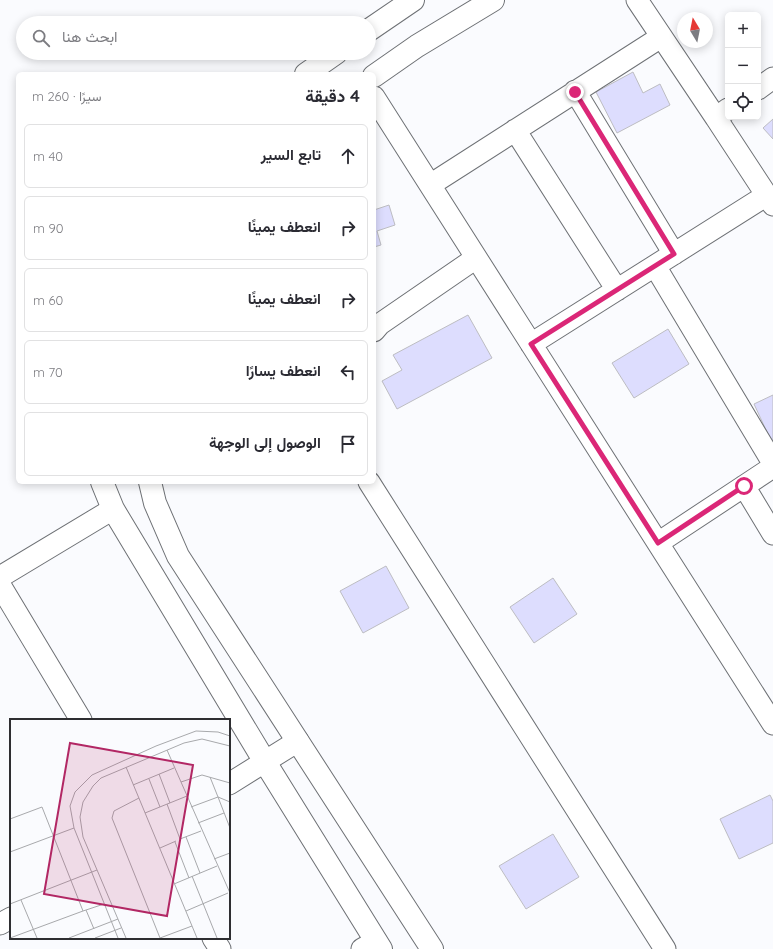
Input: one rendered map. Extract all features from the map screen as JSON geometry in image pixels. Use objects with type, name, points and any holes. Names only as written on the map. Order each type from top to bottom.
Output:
[{"type":"street","points":[[376,25],[413,0]]},
{"type":"street","points":[[376,75],[417,46],[494,0]]},
{"type":"street","points":[[531,344],[674,254],[770,200],[722,113],[661,37],[637,0]]},
{"type":"street","points":[[430,185],[661,37]]},
{"type":"street","points":[[309,72],[326,60]]},
{"type":"street","points":[[761,87],[773,78]]},
{"type":"street","points":[[575,92],[674,254]]},
{"type":"street","points":[[376,100],[773,724]]},
{"type":"street","points":[[515,130],[617,290]]},
{"type":"street","points":[[376,328],[476,258]]},
{"type":"street","points":[[655,266],[773,464]]},
{"type":"street","points":[[658,543],[773,467]]},
{"type":"street","points":[[103,484],[113,509],[265,762],[373,946]]},
{"type":"street","points":[[150,484],[155,503],[178,556],[432,949]]},
{"type":"street","points":[[370,484],[665,949]]},
{"type":"street","points":[[744,486],[773,534]]},
{"type":"street","points":[[0,576],[113,509]]},
{"type":"street","points":[[0,585],[81,719]]},
{"type":"street","points":[[230,783],[298,741]]},
{"type":"street","points":[[0,924],[10,919]]},
{"type":"street","points":[[214,939],[220,949]]},
{"type":"building","points":[[633,72],[643,93],[660,84],[670,105],[617,133],[596,92]]},
{"type":"building","points":[[773,119],[773,139],[763,128]]},
{"type":"building","points":[[389,205],[395,225],[377,231],[381,245],[376,246],[376,209]]},
{"type":"building","points":[[468,315],[492,358],[397,409],[382,381],[402,370],[393,355]]},
{"type":"building","points":[[668,329],[689,364],[634,398],[612,363]]},
{"type":"building","points":[[773,395],[773,445],[754,404]]},
{"type":"building","points":[[386,566],[409,608],[363,633],[340,591]]},
{"type":"building","points":[[553,578],[577,614],[534,643],[510,607]]},
{"type":"building","points":[[770,795],[773,801],[773,843],[739,859],[720,819]]},
{"type":"building","points":[[553,834],[579,877],[526,909],[499,866]]},
{"type":"route","points":[[575,92],[674,254],[531,344],[658,543],[744,486]]}]
